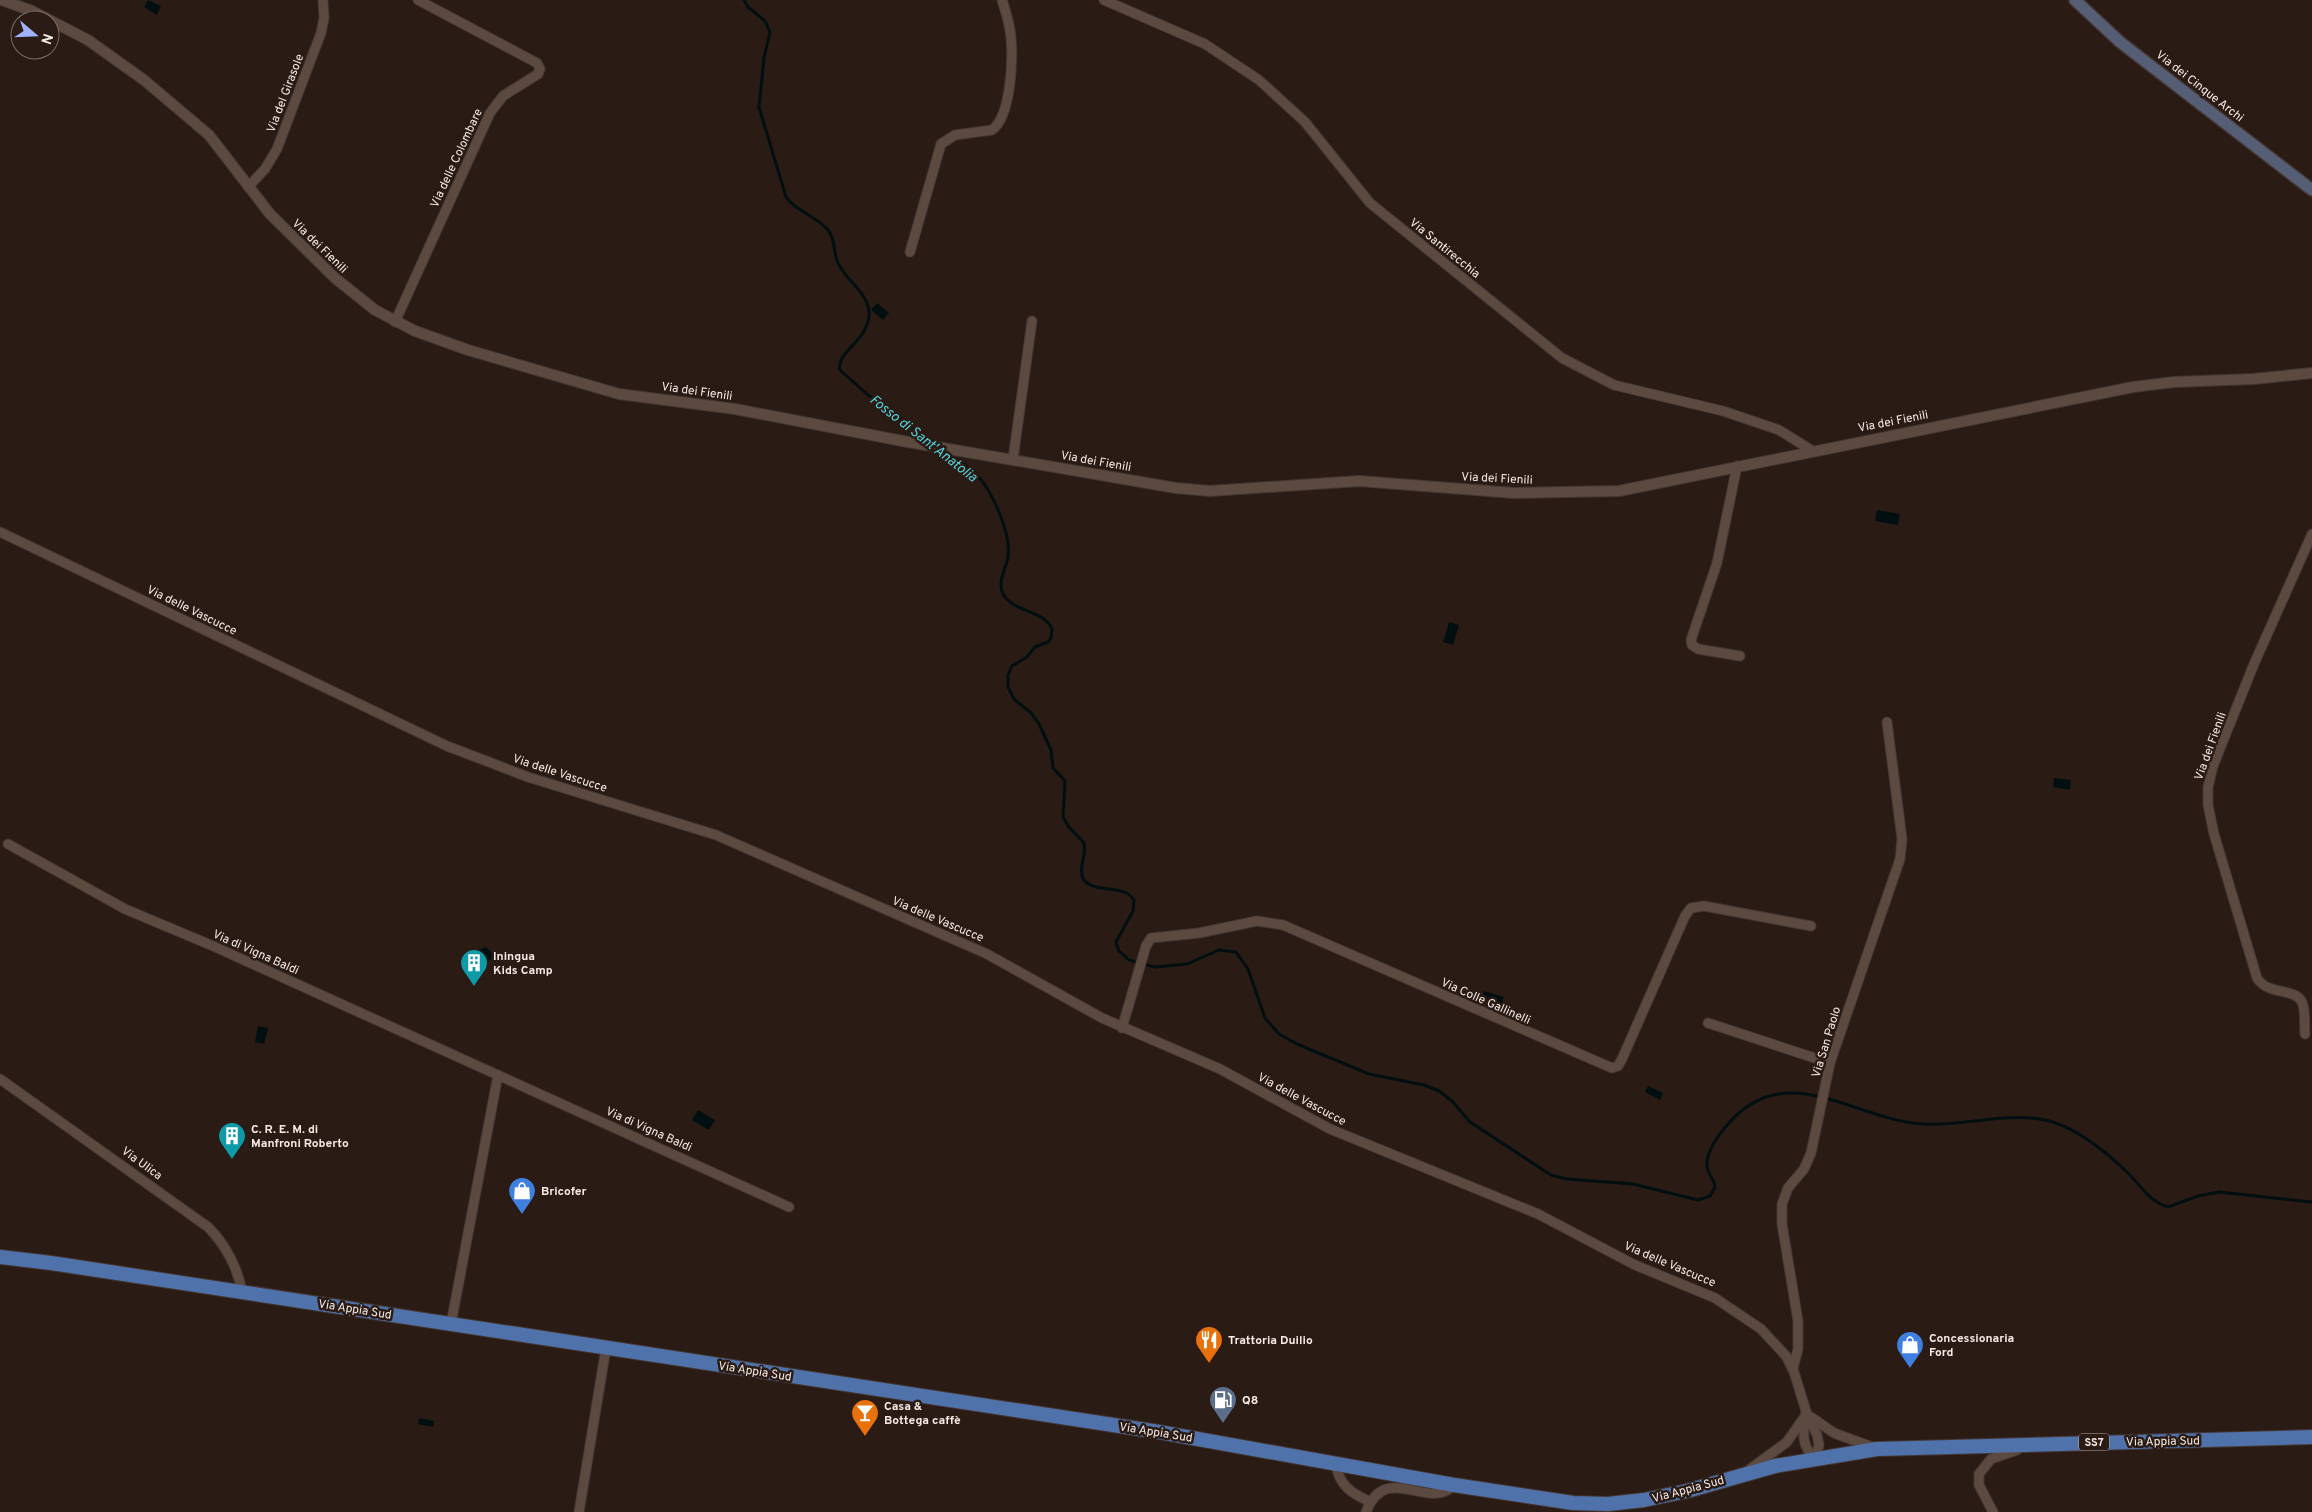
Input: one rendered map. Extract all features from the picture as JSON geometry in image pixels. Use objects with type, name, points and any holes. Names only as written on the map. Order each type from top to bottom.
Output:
[{"type":"main road","name":"Via dei Cinque Archi","points":[[2075,0],[2120,42],[2312,190]]},
{"type":"main road","name":"Via Appia Sud","points":[[0,1257],[51,1263],[1159,1432],[1554,1501],[1608,1504],[1676,1494],[1745,1473],[1816,1458],[1877,1448],[2312,1437]]},
{"type":"street","name":"Via dei Fienili","points":[[2,0],[53,22],[119,60],[205,131],[222,150],[248,187],[275,220],[334,278],[365,303],[395,322],[454,346],[610,392],[735,409],[908,442],[1176,488],[1210,491],[1359,482],[1514,494],[1598,492],[1638,488],[1811,450],[2142,385],[2253,379],[2312,373]]},
{"type":"street","name":"Via del Girasole","points":[[248,187],[268,164],[282,136],[321,33],[324,18],[323,0]]},
{"type":"street","name":"Via delle Colombare","points":[[395,322],[490,113],[503,96],[538,74],[540,68],[537,63],[418,0]]},
{"type":"street","points":[[910,252],[941,144],[955,135],[992,130],[1003,116],[1012,50],[1010,28],[1002,0]]},
{"type":"street","name":"Via Santirecchia","points":[[1104,0],[1206,44],[1259,80],[1305,122],[1358,190],[1375,207],[1562,358],[1609,384],[1748,419],[1786,433],[1811,450]]},
{"type":"street","points":[[1013,459],[1032,320]]},
{"type":"street","points":[[1737,466],[1717,563],[1691,640],[1692,645],[1698,648],[1740,656]]},
{"type":"street","name":"Via delle Vascucce","points":[[0,532],[446,746],[521,774],[691,826],[734,842],[987,954],[1122,1028],[1230,1074],[1273,1100],[1330,1129],[1538,1214],[1635,1265],[1719,1300],[1772,1338],[1782,1350],[1793,1368],[1806,1412],[1818,1439],[1816,1458],[1809,1453],[1805,1444],[1806,1412]]},
{"type":"street","name":"Via dei Fienili","points":[[2305,1034],[2304,1008],[2300,999],[2292,994],[2265,988],[2257,978],[2214,834],[2207,796],[2213,766],[2264,641],[2312,534]]},
{"type":"street","name":"Via San Paolo","points":[[1793,1368],[1798,1349],[1798,1321],[1782,1224],[1782,1204],[1788,1188],[1808,1162],[1830,1063],[1901,855],[1902,839],[1888,722]]},
{"type":"street","name":"Via di Vigna Baldi","points":[[8,844],[125,909],[203,941],[789,1207]]},
{"type":"street","name":"Via Colle Gallinelli","points":[[1122,1028],[1149,940],[1158,935],[1198,933],[1257,920],[1275,922],[1612,1068],[1618,1066],[1622,1059],[1685,916],[1691,908],[1704,906],[1811,926]]},
{"type":"street","points":[[1708,1023],[1830,1063]]},
{"type":"street","points":[[451,1324],[498,1075]]},
{"type":"street","name":"Via Ulica","points":[[0,1078],[208,1227],[220,1240],[234,1266],[242,1292]]},
{"type":"street","points":[[579,1512],[606,1348]]},
{"type":"street","points":[[1745,1473],[1787,1442],[1798,1428],[1806,1412],[1829,1431],[1877,1448]]},
{"type":"street","points":[[1993,1512],[1978,1481],[1983,1466],[1991,1458],[2047,1444]]},
{"type":"street","points":[[1336,1463],[1338,1477],[1345,1486],[1371,1502]]},
{"type":"street","points":[[1366,1512],[1371,1502],[1381,1493],[1393,1490],[1426,1499],[1438,1499],[1447,1494],[1454,1484]]},
{"type":"shaded area","points":[[148,0],[161,6],[157,15],[144,7]]},
{"type":"shaded area","points":[[877,303],[889,313],[883,320],[871,310]]},
{"type":"shaded area","points":[[1877,510],[1900,514],[1898,525],[1875,521]]},
{"type":"shaded area","points":[[1449,622],[1459,625],[1453,645],[1443,642]]},
{"type":"shaded area","points":[[2054,778],[2071,780],[2070,790],[2053,787]]},
{"type":"shaded area","points":[[486,947],[495,956],[485,963],[474,952]]},
{"type":"shaded area","points":[[1484,991],[1504,997],[1500,1008],[1480,1001]]},
{"type":"shaded area","points":[[258,1026],[268,1028],[264,1044],[255,1042]]},
{"type":"shaded area","points":[[1648,1086],[1663,1093],[1660,1100],[1645,1092]]},
{"type":"shaded area","points":[[698,1110],[715,1120],[709,1130],[692,1120]]},
{"type":"shaded area","points":[[419,1418],[434,1421],[433,1427],[418,1424]]},
{"type":"waterway","name":"Fosso di Sant'Anatolia","points":[[744,0],[748,7],[765,21],[770,32],[764,58],[759,107],[786,197],[794,206],[818,221],[828,230],[831,234],[838,263],[868,305],[868,322],[865,329],[842,359],[840,370],[868,395],[934,443]]},
{"type":"waterway","name":"Fosso di Sant'Anatolia","points":[[945,451],[976,474],[1000,513],[1008,548],[1008,557],[1001,580],[1003,594],[1014,605],[1042,618],[1052,629],[1051,638],[1048,642],[1035,647],[1027,657],[1012,666],[1008,675],[1008,687],[1014,699],[1031,713],[1039,724],[1051,750],[1053,768],[1065,781],[1063,817],[1069,827],[1084,843],[1085,848],[1081,870],[1083,879],[1095,887],[1123,892],[1134,900],[1133,911],[1116,942],[1119,951],[1129,960],[1155,967],[1187,964],[1219,950],[1236,952],[1248,969],[1265,1018],[1279,1034],[1297,1044],[1369,1074],[1424,1085],[1439,1091],[1452,1101],[1470,1122],[1551,1175],[1567,1179],[1633,1184],[1698,1200],[1710,1196],[1715,1187],[1707,1169],[1707,1160],[1717,1137],[1725,1127],[1751,1104],[1774,1095],[1798,1093],[1822,1097],[1898,1120],[1923,1124],[2027,1118],[2061,1125],[2095,1145],[2126,1171],[2155,1201],[2168,1207],[2198,1196],[2219,1192],[2312,1202]]},
{"type":"place","name":"Iningua Kids Camp","points":[[474,987]]},
{"type":"place","name":"C. R. E. M. di Manfroni Roberto","points":[[232,1160]]},
{"type":"place","name":"Bricofer","points":[[522,1215]]},
{"type":"place","name":"Trattoria Duilio","points":[[1209,1364]]},
{"type":"place","name":"Concessionaria Ford","points":[[1910,1369]]},
{"type":"place","name":"Q8","points":[[1223,1424]]},
{"type":"place","name":"Casa & Bottega caffè","points":[[865,1437]]}]
